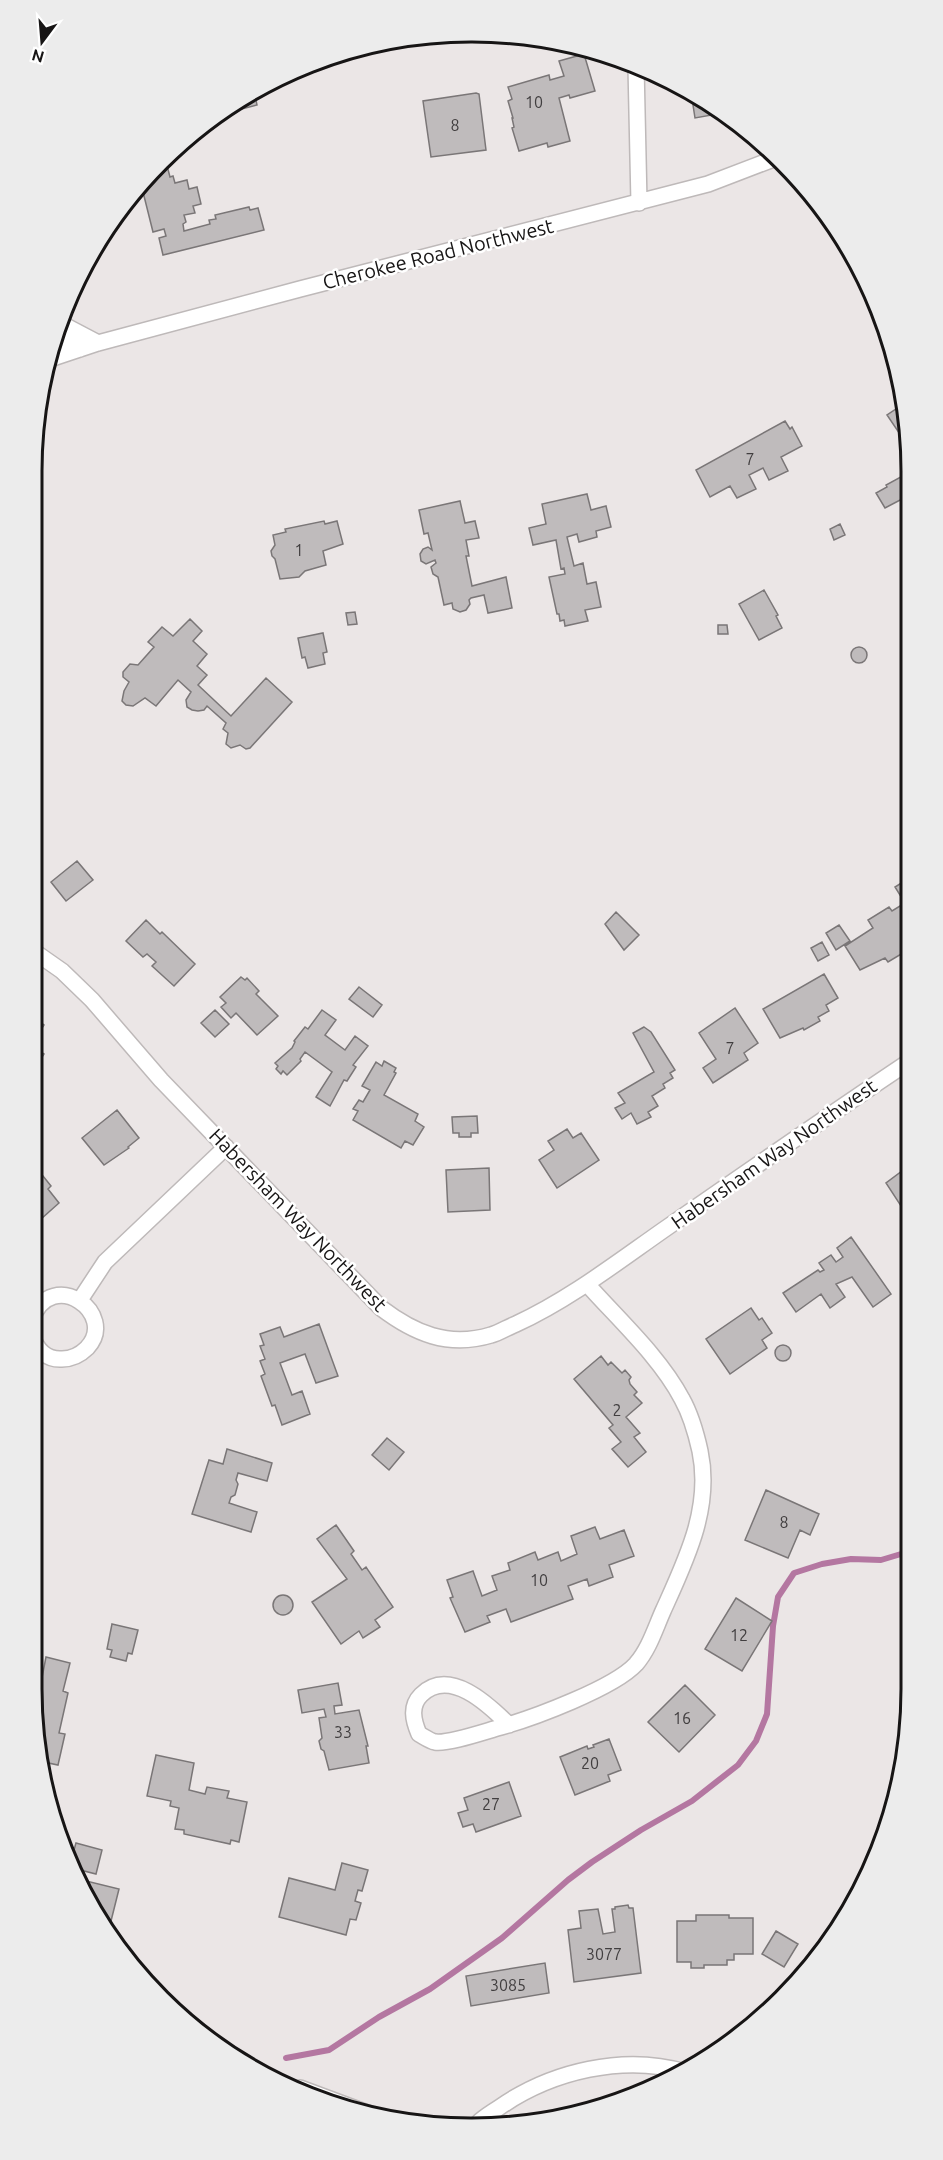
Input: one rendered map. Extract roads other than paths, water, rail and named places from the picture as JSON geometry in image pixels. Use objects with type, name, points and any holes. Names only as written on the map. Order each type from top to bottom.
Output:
[{"type":"street","points":[[636,75],[639,203]]},
{"type":"street","name":"Cherokee Road Northwest","points":[[59,354],[300,289],[639,203],[708,184],[768,161]]},
{"type":"street","points":[[67,327],[98,343]]},
{"type":"street","points":[[62,342],[80,349]]},
{"type":"street","name":"Habersham Way Northwest","points":[[42,957],[62,971],[92,1000],[161,1080],[381,1308],[418,1332],[438,1338],[456,1340],[490,1335],[534,1315],[587,1284],[901,1067]]},
{"type":"street","points":[[80,1300],[105,1262],[226,1147]]},
{"type":"street","points":[[509,1725],[472,1693],[447,1685],[428,1688],[415,1701],[413,1719],[418,1734],[434,1742],[464,1738],[509,1725],[532,1718],[622,1675],[636,1663],[648,1644],[688,1556],[701,1510],[703,1482],[700,1453],[693,1425],[682,1399],[659,1365],[587,1284]]},
{"type":"street","points":[[42,1303],[55,1296],[68,1296],[80,1300],[89,1309],[94,1320],[94,1333],[90,1345],[81,1354],[70,1359],[57,1359],[42,1352]]},
{"type":"street","points":[[485,2118],[512,2098],[577,2072],[610,2066],[640,2065],[671,2068]]},
{"type":"waterway","points":[[286,2058],[329,2050],[379,2017],[430,1989],[502,1938],[592,1862],[641,1830],[692,1801],[738,1765],[756,1741],[767,1714],[773,1626],[778,1597],[794,1573],[822,1564],[851,1559],[881,1560],[901,1554]]}]
